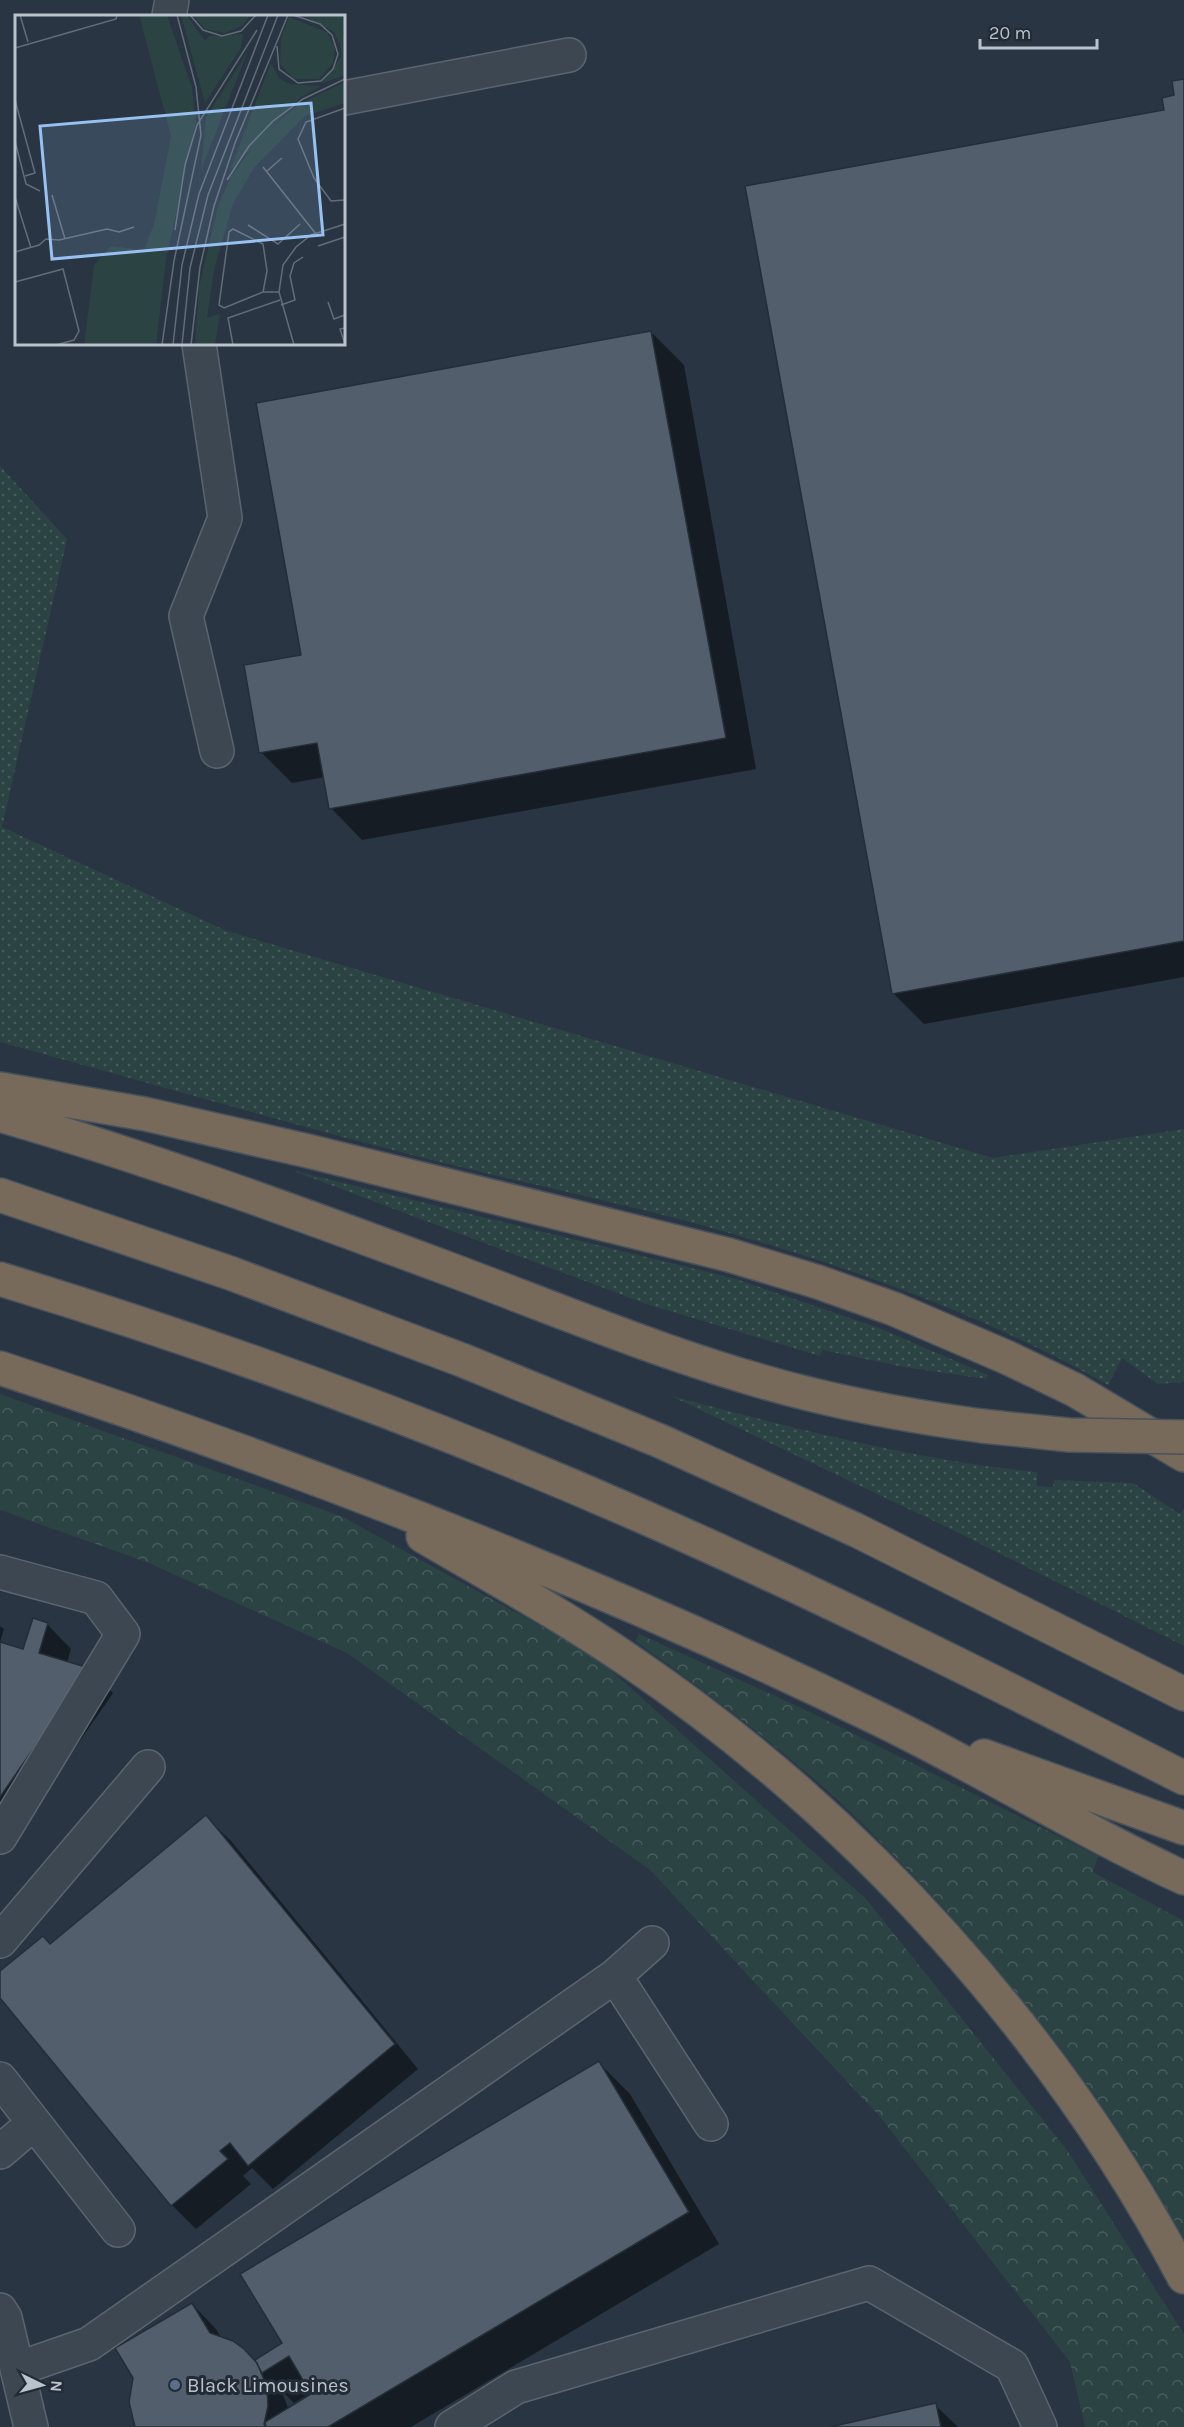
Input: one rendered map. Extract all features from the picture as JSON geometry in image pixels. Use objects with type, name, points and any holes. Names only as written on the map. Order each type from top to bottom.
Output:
[{"type":"highway","points":[[0,1089],[145,1113],[309,1151],[729,1255],[807,1279],[894,1309],[1006,1357],[1075,1390],[1184,1455]]},
{"type":"highway","points":[[0,1115],[73,1136],[339,1228],[727,1371],[807,1394],[862,1406],[982,1426],[1079,1435],[1184,1437]]},
{"type":"highway","points":[[0,1195],[241,1277],[462,1360],[660,1441],[856,1530],[1184,1694]]},
{"type":"highway","points":[[0,1279],[211,1347],[441,1433],[635,1513],[829,1601],[1184,1778]]},
{"type":"highway","points":[[0,1368],[166,1423],[339,1485],[516,1555],[880,1719],[1184,1878]]},
{"type":"highway","points":[[339,1485],[632,1662],[721,1728],[787,1781],[848,1837],[902,1891],[1004,2007],[1114,2157],[1184,2277]]},
{"type":"highway","points":[[880,1719],[1184,1828]]},
{"type":"street","points":[[169,15],[172,0]]},
{"type":"street","points":[[345,98],[568,55]]},
{"type":"street","points":[[199,345],[225,518],[186,616],[217,751]]},
{"type":"street","points":[[0,1572],[96,1598],[123,1634],[0,1838]]},
{"type":"street","points":[[0,1941],[148,1767]]},
{"type":"street","points":[[17,2369],[88,2344],[615,1976],[652,1943]]},
{"type":"street","points":[[615,1976],[711,2124]]},
{"type":"street","points":[[0,2079],[118,2230]]},
{"type":"street","points":[[0,2152],[34,2123]]},
{"type":"street","points":[[452,2427],[516,2387],[869,2283],[1012,2366],[1040,2427]]},
{"type":"street","points":[[0,2310],[5,2318],[31,2427]]},
{"type":"green space","points":[[0,466],[67,539],[2,827],[227,931],[993,1158],[1184,1129],[1184,1382],[1158,1384],[1122,1358],[1108,1385],[1059,1358],[956,1311],[851,1271],[744,1237],[374,1145],[0,1042]]},
{"type":"green space","points":[[291,1170],[736,1279],[879,1328],[988,1375],[986,1379],[904,1367],[822,1350],[820,1356],[646,1304]]},
{"type":"green space","points":[[0,1394],[341,1516],[595,1656],[866,1899],[1067,2150],[1184,2334],[1184,2427],[1085,2427],[1070,2362],[881,2118],[650,1870],[347,1653],[149,1563],[0,1510]]},
{"type":"green space","points":[[671,1396],[807,1431],[898,1451],[991,1467],[1037,1472],[1037,1486],[1053,1487],[1054,1480],[1133,1483],[1180,1514],[1184,1509],[1184,1646],[953,1530]]},
{"type":"green space","points":[[639,1634],[810,1712],[1098,1856],[1093,1872],[1184,1921],[1184,2239],[1129,2146],[1066,2056],[999,1971],[927,1890],[862,1823],[798,1766],[753,1728],[635,1641]]},
{"type":"building","points":[[1184,79],[1184,941],[892,994],[745,186],[1164,110],[1162,98],[1174,95],[1172,81]]},
{"type":"building","points":[[651,331],[726,738],[329,809],[317,743],[259,753],[244,665],[301,655],[256,403]]},
{"type":"building","points":[[33,1618],[48,1623],[39,1653],[89,1668],[0,1797],[0,1642],[23,1649]]},
{"type":"building","points":[[206,1815],[395,2044],[248,2166],[230,2143],[220,2151],[228,2159],[171,2206],[0,1998],[0,1971],[43,1936],[50,1944]]},
{"type":"building","points":[[599,2061],[689,2212],[328,2427],[266,2427],[265,2422],[311,2394],[289,2356],[262,2373],[255,2360],[282,2343],[240,2274]]},
{"type":"building","points":[[192,2303],[210,2333],[233,2341],[257,2363],[267,2387],[268,2406],[264,2424],[266,2427],[135,2427],[129,2402],[133,2378],[115,2348]]},
{"type":"building","points":[[936,2403],[941,2427],[830,2427]]},
{"type":"place","name":"Black Limousines","points":[[175,2385]]}]
